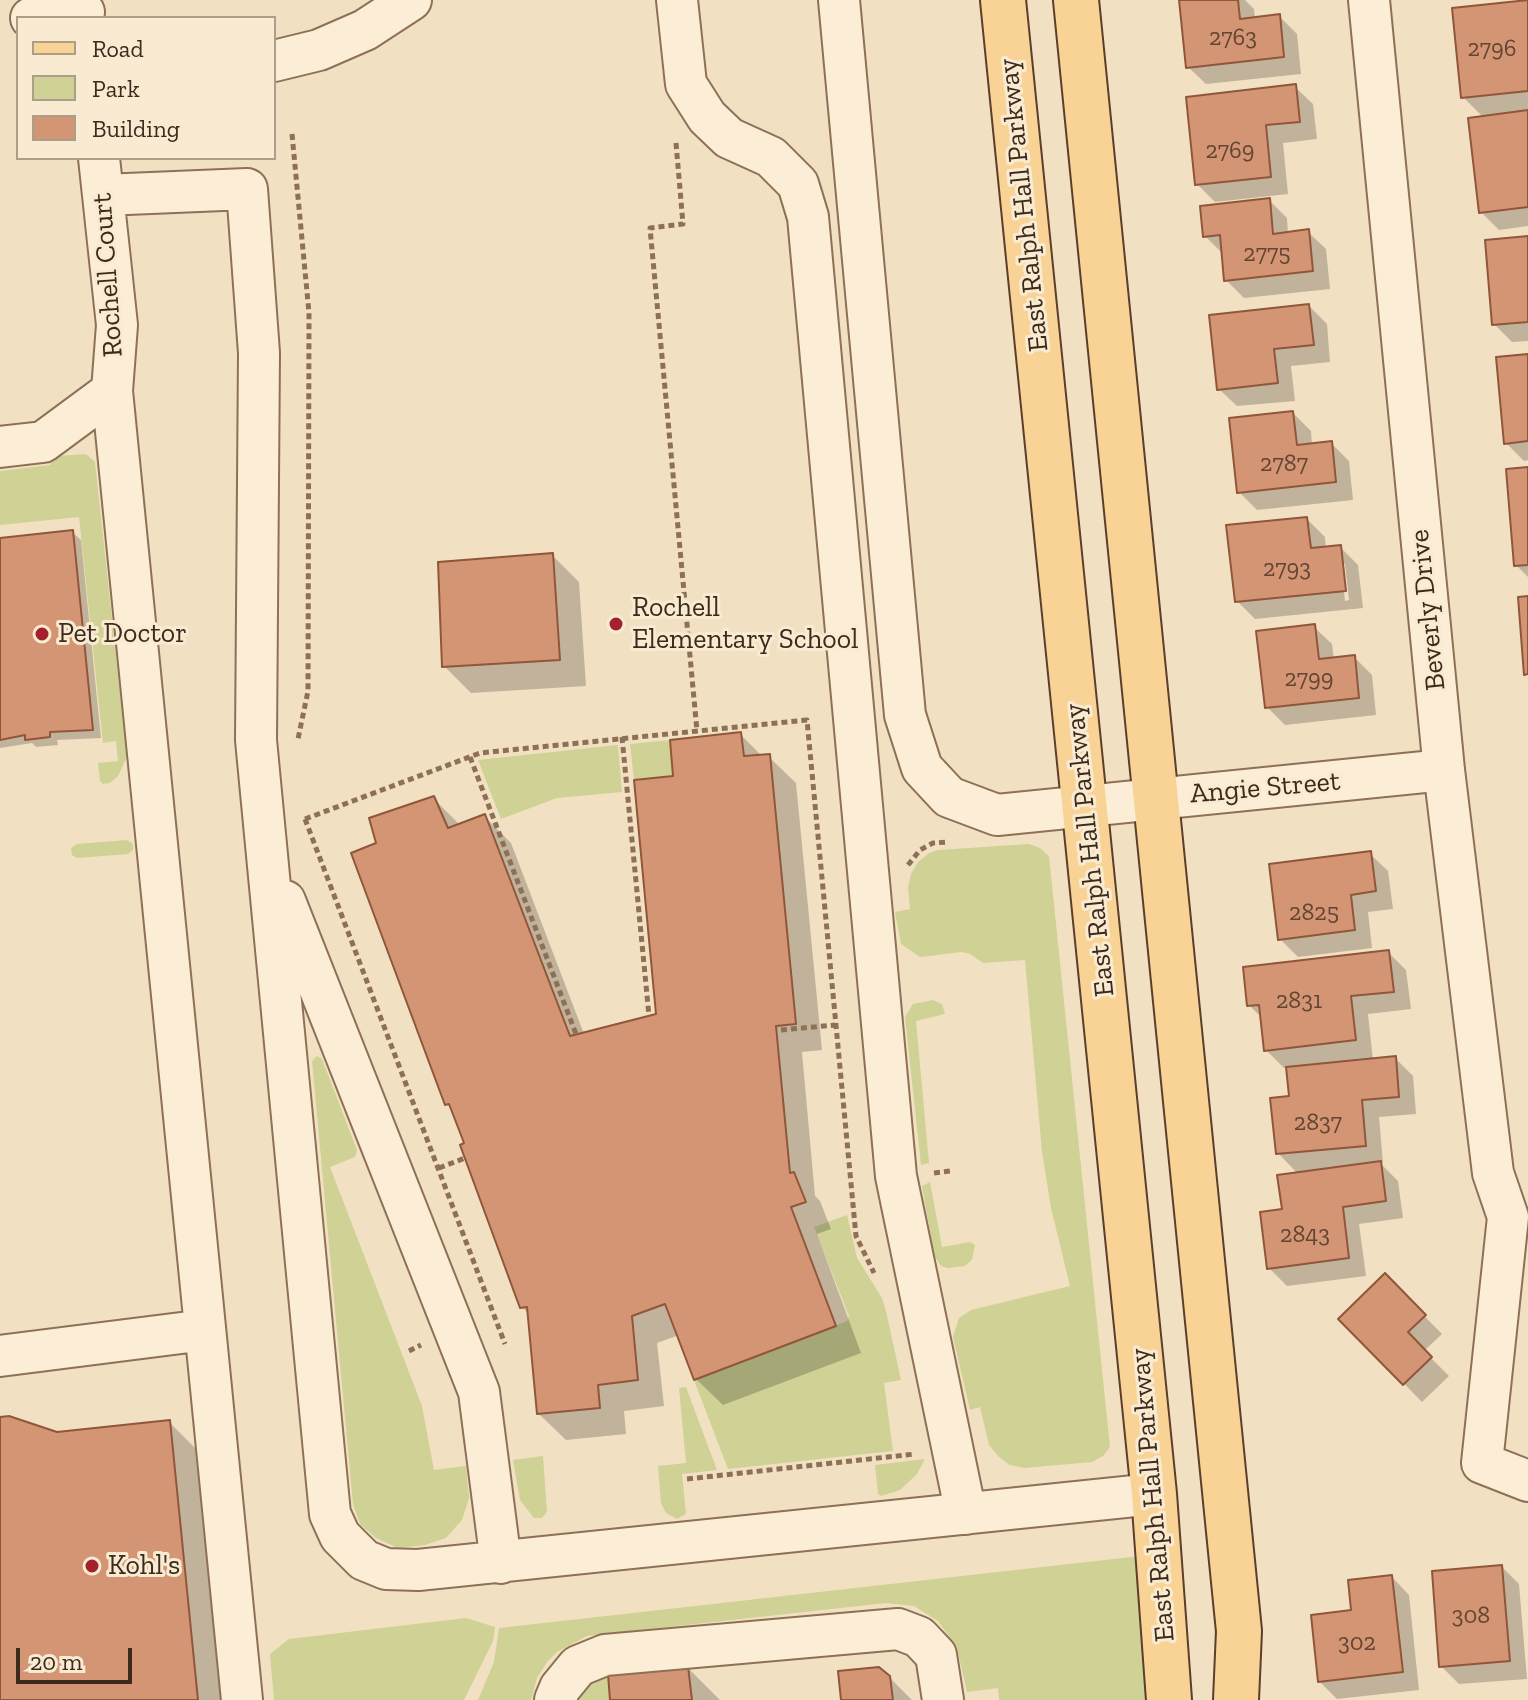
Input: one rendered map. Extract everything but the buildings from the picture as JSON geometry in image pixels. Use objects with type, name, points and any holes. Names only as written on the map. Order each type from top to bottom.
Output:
[{"type":"main road","name":"East Ralph Hall Parkway","points":[[1003,0],[1154,1494],[1169,1700]]},
{"type":"main road","points":[[1076,0],[1238,1615],[1236,1700]]},
{"type":"street","points":[[276,61],[319,50],[365,30],[411,0]]},
{"type":"street","points":[[677,0],[686,84],[707,117],[729,138],[771,157],[798,184],[808,217],[896,1176],[966,1514]]},
{"type":"street","name":"Angie Street","points":[[839,0],[905,715],[922,768],[949,797],[997,815],[1444,770]]},
{"type":"street","name":"Beverly Drive","points":[[1369,0],[1444,770],[1493,1173],[1518,1216]]},
{"type":"street","points":[[44,16],[84,10]]},
{"type":"street","points":[[101,176],[247,189],[259,353],[256,740],[330,1514],[340,1536],[364,1560],[386,1569],[418,1570],[1154,1494]]},
{"type":"street","name":"Rochell Court","points":[[101,176],[117,325],[112,391],[242,1700]]},
{"type":"street","points":[[0,447],[43,442],[112,391]]},
{"type":"street","points":[[268,857],[479,1392],[501,1563]]},
{"type":"street","points":[[1518,1216],[1482,1463],[1528,1481]]},
{"type":"street","points":[[0,1356],[205,1330]]},
{"type":"street","points":[[555,1700],[560,1688],[578,1666],[605,1655],[898,1629],[919,1637],[936,1655],[943,1700]]},
{"type":"path","points":[[292,134],[309,313],[308,691],[296,747]]},
{"type":"path","points":[[676,141],[683,224],[650,228],[697,731]]},
{"type":"path","points":[[305,819],[480,753],[807,720],[856,1236],[864,1257],[878,1278]]},
{"type":"path","points":[[622,737],[649,1016]]},
{"type":"path","points":[[470,757],[576,1034]]},
{"type":"path","points":[[303,807],[504,1336],[506,1349]]},
{"type":"path","points":[[781,1030],[835,1025]]},
{"type":"path","points":[[439,1168],[465,1158]]},
{"type":"path","points":[[687,1479],[920,1454],[919,1428],[946,1421]]},
{"type":"green space","points":[[86,454],[95,462],[127,757],[118,776],[110,783],[103,784],[98,763],[118,761],[116,741],[103,743],[79,517],[0,525],[0,471],[50,465],[57,456]]},
{"type":"green space","points":[[670,740],[673,776],[634,780],[630,744]]},
{"type":"green space","points":[[618,745],[622,792],[557,798],[501,819],[478,760]]},
{"type":"green space","points":[[127,840],[133,844],[133,850],[128,854],[77,858],[72,855],[71,848],[77,844]]},
{"type":"green space","points":[[1029,844],[1049,856],[1110,1447],[1103,1456],[1092,1462],[1024,1468],[1010,1465],[999,1457],[989,1445],[980,1407],[970,1410],[953,1337],[959,1318],[971,1310],[1070,1286],[1051,1208],[1042,1152],[1025,960],[983,963],[962,952],[920,957],[901,944],[895,912],[910,909],[908,887],[911,874],[918,862],[929,853]]},
{"type":"green space","points":[[933,1000],[942,1004],[945,1014],[916,1021],[929,1163],[921,1165],[905,1017],[913,1004]]},
{"type":"green space","points":[[317,1056],[322,1059],[357,1150],[355,1157],[330,1167],[422,1406],[434,1470],[466,1466],[469,1498],[462,1520],[446,1538],[425,1545],[398,1548],[376,1538],[360,1524],[353,1504],[312,1061]]},
{"type":"green space","points":[[930,1182],[942,1247],[970,1242],[975,1245],[972,1260],[965,1266],[941,1266],[934,1255],[922,1186]]},
{"type":"green space","points":[[847,1215],[857,1258],[882,1298],[901,1380],[884,1383],[893,1451],[728,1469],[694,1380],[847,1321],[849,1316],[814,1227]]},
{"type":"green space","points":[[686,1387],[717,1470],[682,1474],[686,1514],[677,1519],[666,1513],[661,1503],[658,1466],[686,1463],[679,1388]]},
{"type":"green space","points":[[543,1456],[547,1512],[542,1518],[534,1518],[520,1500],[513,1460]]},
{"type":"green space","points":[[925,1459],[917,1474],[900,1490],[881,1496],[878,1494],[875,1465]]},
{"type":"green space","points":[[1140,1556],[1146,1650],[1145,1700],[999,1700],[998,1688],[967,1692],[957,1648],[938,1621],[914,1606],[886,1603],[587,1636],[557,1652],[547,1662],[537,1678],[531,1700],[478,1700],[494,1662],[499,1628]]},
{"type":"green space","points":[[466,1618],[495,1627],[493,1641],[464,1700],[274,1700],[270,1654],[289,1639]]},
{"type":"green space","points":[[608,1674],[610,1700],[574,1700],[588,1683]]},
{"type":"place","name":"Rochell Elementary School","points":[[616,624]]},
{"type":"place","name":"Pet Doctor","points":[[42,634]]},
{"type":"place","name":"Kohl's","points":[[92,1566]]}]
